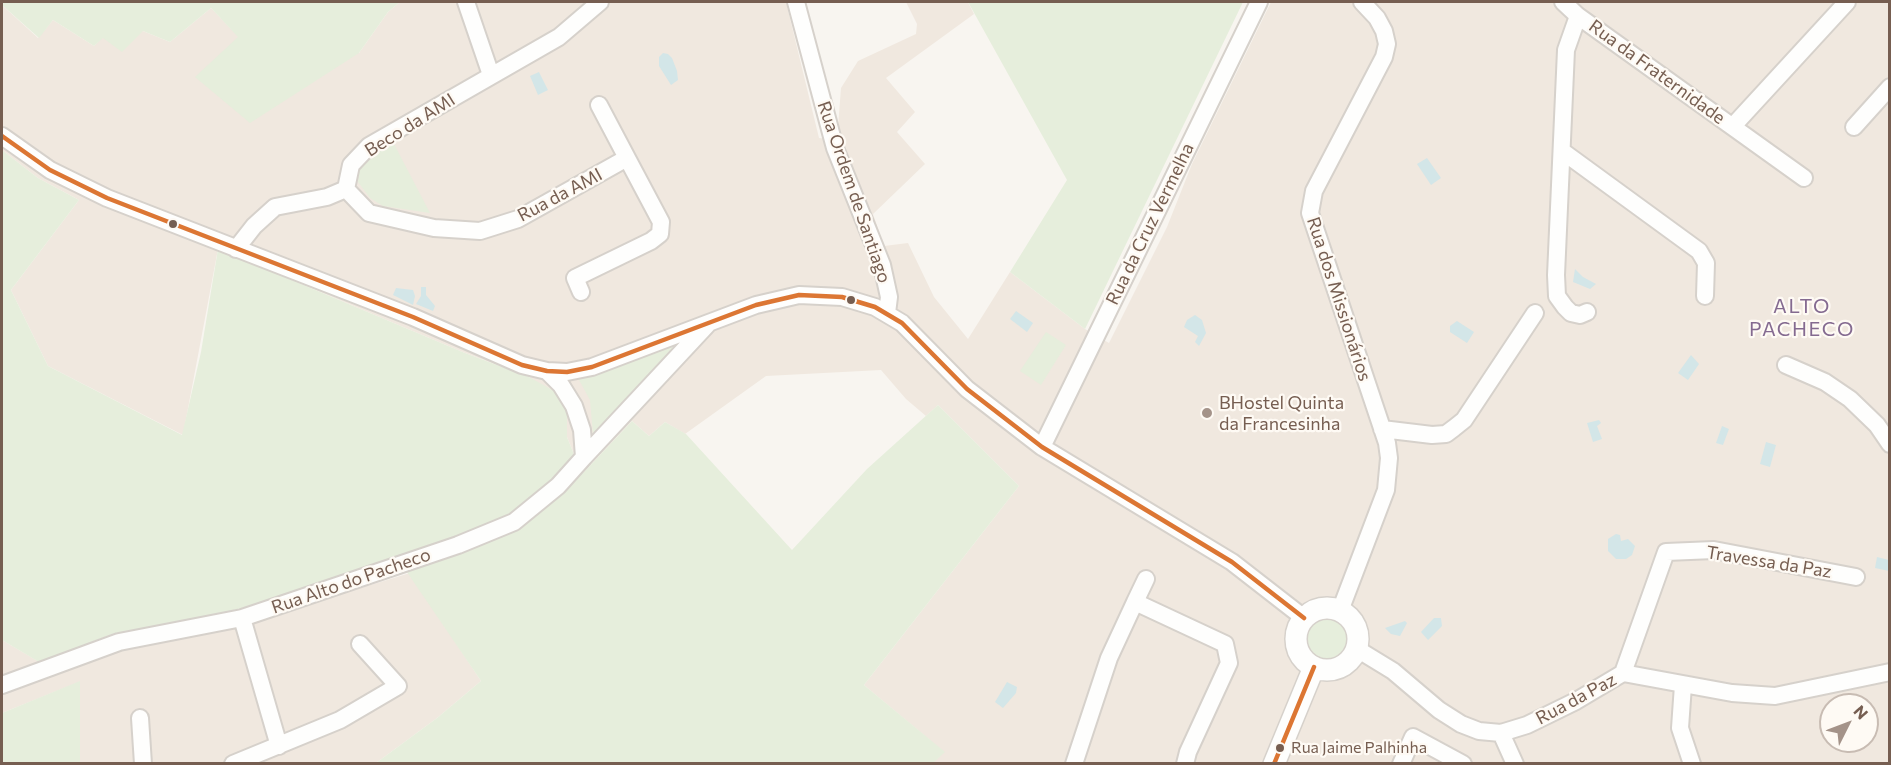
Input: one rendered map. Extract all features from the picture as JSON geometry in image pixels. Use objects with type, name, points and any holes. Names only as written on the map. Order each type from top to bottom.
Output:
[{"type":"street","points":[[466,2],[492,75]]},
{"type":"street","name":"Beco da AMI","points":[[346,189],[351,165],[369,146],[559,37],[600,2]]},
{"type":"street","name":"Rua Ordem de Santiago","points":[[796,2],[835,148],[882,265],[889,297],[887,313]]},
{"type":"street","name":"Rua da Cruz Vermelha","points":[[1041,447],[1259,2]]},
{"type":"street","name":"Rua dos Missionários","points":[[1340,610],[1386,490],[1389,458],[1382,429],[1310,213],[1314,191],[1384,57],[1387,44],[1384,31],[1377,18],[1362,2]]},
{"type":"street","name":"Rua da Fraternidade","points":[[1563,2],[1578,16],[1733,126],[1847,2]]},
{"type":"street","points":[[1578,16],[1566,50],[1556,275],[1557,296],[1571,313],[1580,315],[1587,312]]},
{"type":"street","points":[[1854,127],[1890,87]]},
{"type":"street","points":[[581,292],[575,278],[651,241],[660,234],[661,222],[599,105]]},
{"type":"street","points":[[1733,126],[1804,178]]},
{"type":"street","points":[[2,136],[50,170],[107,198],[413,317],[522,365],[547,371],[567,372],[592,367],[756,305],[799,295],[842,297],[887,313],[910,329],[967,389],[1041,447],[1232,562],[1304,618]]},
{"type":"street","points":[[1562,151],[1699,251],[1706,263],[1705,296]]},
{"type":"street","name":"Rua da AMI","points":[[346,189],[369,213],[434,228],[480,231],[518,219],[627,158]]},
{"type":"street","points":[[236,249],[254,226],[275,207],[327,197],[346,189]]},
{"type":"street","points":[[1382,429],[1432,435],[1446,434],[1454,428],[1464,420],[1535,313]]},
{"type":"street","name":"Rua Alto do Pacheco","points":[[2,685],[119,642],[242,618],[458,545],[514,522],[558,486],[710,322]]},
{"type":"street","points":[[1786,365],[1825,382],[1850,399],[1877,425],[1890,444]]},
{"type":"street","points":[[547,371],[561,385],[574,406],[582,430],[584,457]]},
{"type":"street","name":"Travessa da Paz","points":[[1623,674],[1666,552],[1714,550],[1856,577]]},
{"type":"street","points":[[1074,764],[1108,658],[1146,579]]},
{"type":"street","points":[[1135,602],[1225,644],[1230,663],[1188,752],[1185,764]]},
{"type":"street","points":[[1320,609],[1340,610],[1354,623],[1358,636],[1357,649],[1350,660],[1340,668],[1327,670],[1314,668],[1300,655],[1296,642],[1297,629],[1304,618],[1320,609]]},
{"type":"street","points":[[242,618],[279,746]]},
{"type":"street","points":[[233,764],[340,720],[398,686],[360,644]]},
{"type":"street","name":"Rua da Paz","points":[[1357,649],[1393,671],[1439,710],[1461,724],[1479,731],[1501,733],[1527,725],[1623,674],[1732,693],[1775,696],[1890,672]]},
{"type":"street","points":[[1274,764],[1314,668]]},
{"type":"street","points":[[1683,685],[1680,728],[1692,764]]},
{"type":"street","points":[[140,718],[143,764]]},
{"type":"street","points":[[1501,733],[1511,762]]},
{"type":"street","points":[[1401,764],[1413,738],[1462,764]]},
{"type":"shaded area","points":[[400,2],[786,2],[819,138],[837,140],[841,88],[858,61],[916,34],[917,24],[906,2],[968,2],[974,14],[886,78],[915,112],[897,132],[925,164],[873,214],[884,246],[908,243],[934,297],[968,339],[1010,272],[1085,329],[1109,343],[1167,227],[1192,164],[1271,2],[1889,2],[1889,763],[932,763],[944,752],[864,685],[1019,486],[938,405],[926,416],[906,399],[881,370],[766,376],[685,434],[665,422],[649,436],[632,421],[582,474],[567,437],[567,410],[529,377],[465,353],[218,249],[183,435],[48,366],[11,290],[79,200],[38,178],[2,150],[2,5],[38,38],[53,20],[94,46],[102,38],[143,31],[170,42],[211,8],[239,37],[359,53],[388,12]]},
{"type":"shaded area","points":[[663,53],[672,58],[677,71],[678,80],[671,85],[659,66],[659,57]]},
{"type":"shaded area","points":[[539,72],[548,90],[538,95],[530,76]]},
{"type":"shaded area","points":[[1427,158],[1441,178],[1431,185],[1417,164]]},
{"type":"shaded area","points":[[1575,269],[1583,277],[1596,284],[1590,289],[1573,282]]},
{"type":"shaded area","points":[[421,287],[426,287],[426,295],[435,306],[433,311],[416,304],[421,296]]},
{"type":"shaded area","points":[[396,288],[413,290],[415,296],[413,305],[393,295]]},
{"type":"shaded area","points":[[1016,311],[1033,323],[1027,332],[1010,319]]},
{"type":"shaded area","points":[[1195,315],[1202,320],[1206,333],[1199,346],[1195,342],[1198,336],[1184,327],[1187,320]]},
{"type":"shaded area","points":[[1457,321],[1474,332],[1467,343],[1450,332],[1450,326]]},
{"type":"shaded area","points":[[1691,355],[1699,364],[1688,380],[1678,373]]},
{"type":"shaded area","points":[[1599,420],[1601,423],[1597,426],[1602,439],[1593,442],[1587,423]]},
{"type":"shaded area","points":[[1722,426],[1729,429],[1723,445],[1716,443]]},
{"type":"shaded area","points":[[1766,442],[1776,445],[1770,467],[1760,464]]},
{"type":"shaded area","points":[[1616,534],[1620,535],[1621,541],[1628,539],[1635,546],[1632,555],[1626,559],[1616,559],[1608,551],[1608,539]]},
{"type":"shaded area","points":[[1877,557],[1889,560],[1889,571],[1875,568]]},
{"type":"shaded area","points":[[410,573],[481,681],[437,718],[376,763],[80,763],[79,682],[2,713],[2,640],[53,670],[79,659],[302,606]]},
{"type":"shaded area","points":[[1434,618],[1441,618],[1442,626],[1428,640],[1421,632]]},
{"type":"shaded area","points":[[1405,621],[1407,623],[1400,636],[1391,634],[1385,628]]},
{"type":"shaded area","points":[[1007,682],[1017,687],[1016,693],[1003,708],[995,702]]},
{"type":"green space","points":[[2,2],[400,2],[388,12],[359,53],[250,123],[195,77],[238,37],[211,8],[170,42],[143,31],[122,52],[103,38],[94,46],[53,20],[39,38],[2,5]]},
{"type":"green space","points":[[968,2],[1243,2],[1085,329],[1010,272],[1067,180]]},
{"type":"green space","points":[[393,142],[430,213],[383,206],[370,198],[358,182],[359,166],[372,153]]},
{"type":"green space","points":[[2,150],[38,178],[79,200],[11,290],[48,366],[182,435],[201,352],[218,249],[465,353],[529,377],[556,392],[567,410],[567,437],[582,474],[632,421],[649,436],[665,422],[686,434],[792,550],[867,469],[938,405],[1019,486],[864,685],[945,752],[932,764],[376,763],[437,718],[481,681],[396,556],[266,602],[177,624],[112,634],[39,662],[2,640]]},
{"type":"green space","points":[[1046,332],[1066,345],[1041,385],[1020,371]]},
{"type":"green space","points":[[678,343],[593,434],[590,400],[578,378],[622,365]]},
{"type":"green space","points":[[1327,618],[1343,624],[1349,640],[1343,656],[1327,662],[1311,656],[1305,640],[1311,624]]},
{"type":"green space","points":[[80,681],[80,763],[2,763],[2,713]]},
{"type":"transit line","points":[[2,136],[50,170],[107,198],[413,317],[522,365],[547,371],[567,372],[592,367],[756,305],[799,295],[842,297],[875,307],[902,323],[967,389],[1042,447],[1232,562],[1304,618]]},
{"type":"transit line","points":[[1274,764],[1314,667]]},
{"type":"place","name":"BHostel Quinta da Francesinha","points":[[1207,413]]},
{"type":"place","name":"Rua Jaime Palhinha","points":[[1280,748]]},
{"type":"district","name":"ALTO PACHECO","points":[[1802,318]]}]
